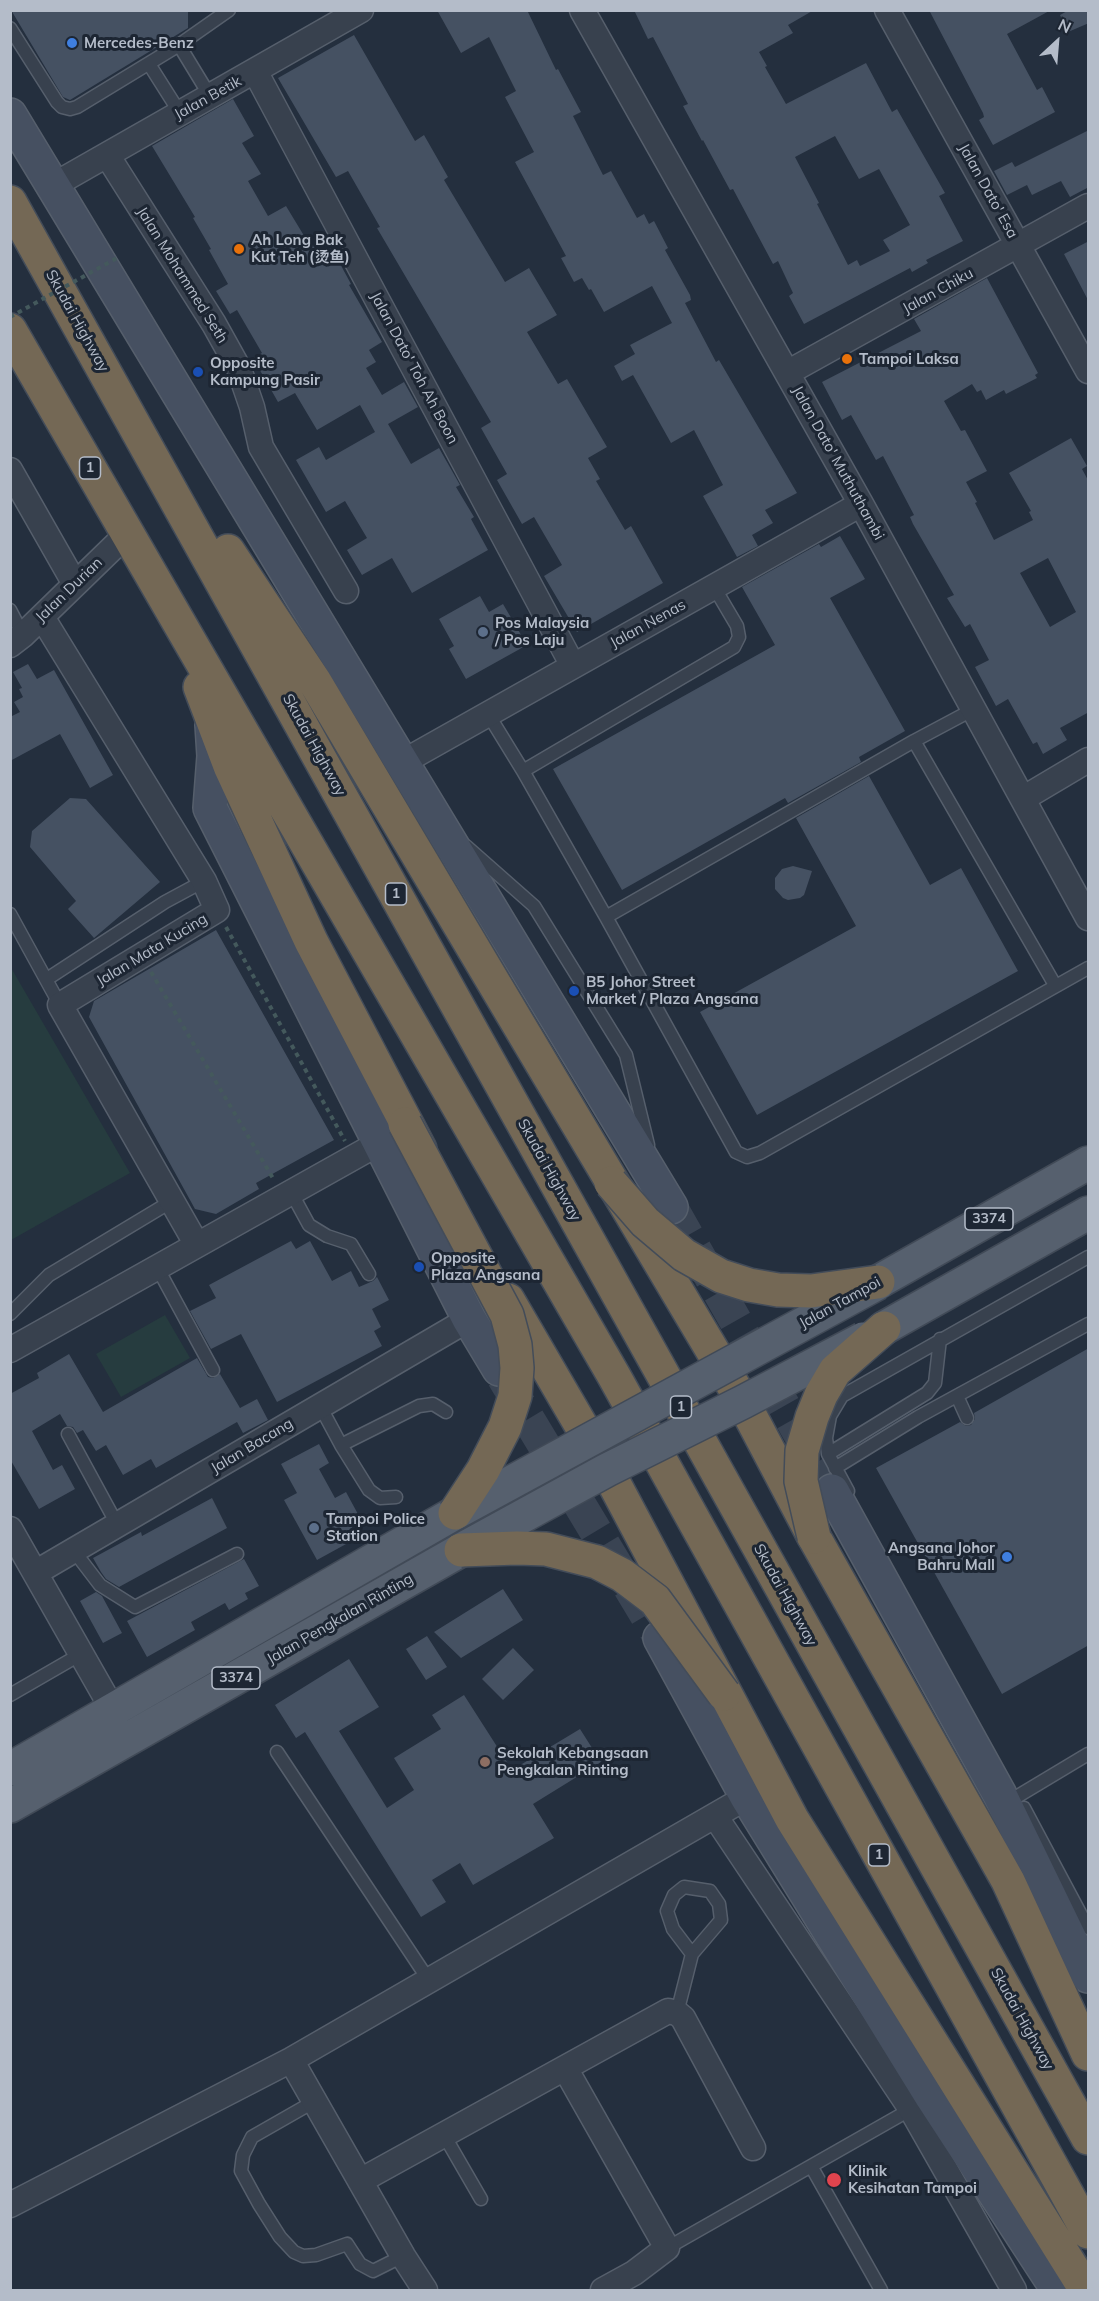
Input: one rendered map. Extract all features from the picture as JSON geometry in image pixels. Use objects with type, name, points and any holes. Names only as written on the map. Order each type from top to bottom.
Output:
[{"type":"highway","name":"Skudai Highway","points":[[10,202],[1089,2138]]},
{"type":"highway","name":"1","points":[[10,330],[614,1376],[1089,2232]]},
{"type":"highway","points":[[141,435],[185,485],[315,682],[723,1368],[814,1537],[1008,1881],[1089,2054]]},
{"type":"highway","points":[[171,606],[211,720],[306,931],[342,1000],[380,1141],[589,1439],[792,1819],[1086,2290]]},
{"type":"highway","points":[[380,1141],[507,1315],[515,1345],[517,1368],[515,1396],[505,1427],[483,1470],[446,1519]]},
{"type":"highway","points":[[611,1183],[645,1222],[684,1255],[722,1276],[748,1285],[811,1291],[883,1279]]},
{"type":"highway","points":[[814,1537],[801,1481],[802,1451],[812,1417],[835,1371],[893,1323]]},
{"type":"highway","points":[[460,1550],[517,1548],[546,1550],[597,1562],[621,1575],[655,1600],[724,1694]]},
{"type":"main road","name":"Jalan Tampoi","points":[[589,1439],[723,1368],[1089,1163]]},
{"type":"main road","name":"3374","points":[[607,1470],[893,1323],[1089,1213]]},
{"type":"main road","name":"3374","points":[[10,1769],[589,1439]]},
{"type":"main road","name":"Jalan Pengkalan Rinting","points":[[10,1806],[460,1550],[607,1470]]},
{"type":"street","name":"Jalan Betik","points":[[54,185],[362,10]]},
{"type":"street","name":"Jalan Dato' Muthuthambi","points":[[582,10],[861,504],[1089,918]]},
{"type":"street","name":"Jalan Dato' Esa","points":[[887,10],[1089,371]]},
{"type":"street","name":"Jalan Dato' Toh Ah Boon","points":[[255,71],[573,666]]},
{"type":"street","points":[[10,115],[664,1195]]},
{"type":"street","name":"Jalan Mohammed Seth","points":[[106,155],[214,324],[239,369],[252,406],[261,447],[346,591]]},
{"type":"street","name":"Jalan Chiku","points":[[787,373],[1019,247],[1089,206]]},
{"type":"street","points":[[10,470],[75,584]]},
{"type":"street","name":"Jalan Nenas","points":[[403,762],[861,504]]},
{"type":"street","name":"Jalan Durian","points":[[17,640],[127,534]]},
{"type":"street","name":"Jalan Mata Kucing","points":[[42,617],[204,881],[217,910],[60,1005]]},
{"type":"street","points":[[211,720],[214,756],[210,808],[469,1319],[499,1369]]},
{"type":"street","points":[[1024,798],[1089,760]]},
{"type":"street","points":[[60,1005],[197,1245]]},
{"type":"street","points":[[10,1350],[380,1141]]},
{"type":"street","name":"Jalan Bacang","points":[[35,1573],[469,1319]]},
{"type":"street","points":[[840,1486],[1000,1796],[1089,1976]]},
{"type":"street","points":[[10,1529],[129,1740]]},
{"type":"street","points":[[660,1638],[747,1797],[922,2103],[1014,2290]]},
{"type":"street","points":[[10,2205],[291,2060],[747,1797]]},
{"type":"street","points":[[715,1816],[1058,2290]]},
{"type":"street","points":[[360,2181],[668,2011],[677,2013],[683,2018],[753,2148]]},
{"type":"street","points":[[291,2060],[403,2256],[425,2290]]},
{"type":"street","points":[[565,2068],[667,2248],[634,2273],[603,2290]]},
{"type":"lane","points":[[10,28],[57,102],[62,107],[70,109],[149,64],[229,10]]},
{"type":"lane","points":[[179,45],[210,96]]},
{"type":"lane","points":[[149,64],[180,113]]},
{"type":"lane","points":[[524,771],[735,647],[739,637],[737,626],[714,587]]},
{"type":"lane","points":[[10,610],[17,640]]},
{"type":"lane","points":[[606,917],[974,709]]},
{"type":"lane","points":[[488,714],[524,771],[736,1152],[747,1157],[760,1153],[1055,985],[1089,968]]},
{"type":"lane","points":[[914,741],[1055,985]]},
{"type":"lane","points":[[47,979],[165,902],[204,881]]},
{"type":"lane","points":[[10,914],[60,1005]]},
{"type":"lane","points":[[287,1194],[309,1225],[327,1236],[351,1244],[369,1274]]},
{"type":"lane","points":[[10,1314],[50,1275],[172,1201]]},
{"type":"lane","points":[[1089,1257],[842,1396],[830,1416],[826,1438],[828,1454],[840,1486],[957,1396],[1089,1324]]},
{"type":"lane","points":[[157,1267],[213,1370]]},
{"type":"lane","points":[[828,1454],[927,1393],[935,1383],[940,1339]]},
{"type":"lane","points":[[957,1396],[967,1418]]},
{"type":"lane","points":[[341,1445],[419,1406],[433,1404],[446,1412]]},
{"type":"lane","points":[[320,1406],[369,1490],[380,1498],[396,1497]]},
{"type":"lane","points":[[68,1434],[118,1526]]},
{"type":"lane","points":[[74,1551],[100,1585],[135,1607],[237,1554]]},
{"type":"lane","points":[[10,1695],[81,1654]]},
{"type":"lane","points":[[277,1752],[428,1979]]},
{"type":"lane","points":[[1089,1754],[1015,1791],[1089,1928]]},
{"type":"lane","points":[[677,2013],[692,1954],[722,1920],[719,1904],[710,1891],[684,1887],[674,1895],[667,1911],[673,1929],[692,1954]]},
{"type":"lane","points":[[315,2101],[252,2137],[243,2155],[241,2171],[259,2204],[279,2237],[294,2252],[303,2256],[316,2255],[347,2244],[360,2264],[373,2271],[403,2256]]},
{"type":"lane","points":[[667,2248],[922,2103]]},
{"type":"lane","points":[[444,2135],[481,2199]]},
{"type":"lane","points":[[811,2166],[881,2290]]},
{"type":"path","points":[[10,317],[117,258]]},
{"type":"path","points":[[217,910],[380,1141]]},
{"type":"path","points":[[142,956],[287,1194]]},
{"type":"green space","points":[[10,966],[130,1173],[11,1240],[10,1240]]},
{"type":"green space","points":[[165,1315],[190,1358],[121,1397],[96,1354]]},
{"type":"building","points":[[11,10],[188,10],[188,28],[70,100],[63,97]]},
{"type":"building","points":[[437,10],[527,10],[556,70],[558,69],[581,112],[573,116],[603,175],[611,171],[637,218],[644,214],[649,224],[654,221],[668,248],[665,250],[690,295],[691,300],[685,303],[716,362],[719,360],[797,493],[765,510],[773,523],[752,535],[758,546],[737,557],[703,496],[723,485],[694,430],[671,443],[633,375],[622,381],[614,366],[635,354],[630,345],[672,323],[652,286],[604,312],[582,278],[574,282],[561,258],[566,256],[515,162],[534,152],[505,97],[516,91],[489,37],[461,53]]},
{"type":"building","points":[[634,10],[814,10],[788,25],[793,33],[759,52],[786,104],[866,63],[892,112],[897,109],[945,193],[939,196],[963,241],[926,260],[928,263],[912,272],[910,268],[804,324],[789,296],[793,293],[778,261],[773,264],[733,189],[730,190],[683,106],[688,104],[653,37],[648,39]],"holes":[[[835,136],[859,179],[879,169],[910,225],[883,240],[890,251],[860,266],[857,260],[848,265],[795,157]]]},
{"type":"building","points":[[929,10],[1051,10],[1007,34],[1037,90],[1042,87],[1055,112],[993,145],[979,120],[984,117],[983,113]]},
{"type":"building","points":[[1069,10],[1089,10],[1089,23],[1068,32],[1060,15]]},
{"type":"building","points":[[354,35],[415,141],[424,135],[448,177],[444,180],[505,282],[529,268],[557,315],[527,332],[558,384],[567,379],[607,447],[588,458],[600,479],[596,481],[625,530],[631,526],[663,583],[577,632],[544,576],[562,565],[534,517],[522,524],[497,480],[507,474],[481,428],[491,422],[377,228],[380,227],[348,171],[336,177],[278,78]]},
{"type":"building","points":[[233,99],[254,136],[242,143],[261,174],[248,181],[268,216],[286,206],[326,267],[338,260],[351,284],[349,285],[382,342],[369,350],[376,362],[366,368],[382,395],[404,382],[418,407],[388,424],[411,464],[439,448],[460,485],[456,487],[474,517],[471,519],[488,550],[412,593],[392,558],[362,575],[347,550],[367,538],[345,501],[326,512],[296,460],[319,447],[326,460],[375,432],[360,405],[317,430],[295,393],[278,402],[253,358],[262,353],[237,310],[230,314],[216,291],[228,284],[209,250],[211,249],[193,218],[195,217],[152,146]]},
{"type":"building","points":[[1089,130],[1089,187],[1070,197],[1061,181],[1032,195],[1027,185],[1007,195],[994,171],[1012,162],[1015,167]]},
{"type":"building","points":[[1089,241],[1089,302],[1064,254]]},
{"type":"building","points":[[987,278],[1038,373],[1035,375],[1037,378],[1006,394],[1004,390],[986,400],[981,390],[977,392],[972,384],[944,401],[961,431],[965,430],[987,471],[966,482],[994,540],[1033,520],[1029,512],[1031,511],[1009,473],[1071,438],[1087,466],[1082,469],[1089,482],[1089,712],[1060,728],[1067,740],[1043,754],[1037,742],[1033,744],[1008,699],[996,706],[975,667],[989,660],[970,624],[965,627],[947,598],[954,595],[913,524],[910,517],[914,515],[883,456],[876,460],[851,415],[842,420],[822,382],[921,331],[914,319]],"holes":[[[1048,558],[1076,612],[1050,627],[1020,573]]]},
{"type":"building","points":[[840,536],[865,579],[830,598],[905,731],[859,757],[861,762],[788,803],[785,798],[622,890],[553,769],[775,645],[742,587],[819,544],[821,547]]},
{"type":"building","name":"Pos Malaysia / Pos Laju","points":[[480,596],[489,612],[503,604],[527,645],[466,679],[449,649],[454,646],[439,619]]},
{"type":"building","points":[[28,664],[37,679],[54,670],[113,775],[90,788],[60,734],[10,761],[10,717],[20,712],[14,702],[23,697],[19,689],[22,688],[13,672]]},
{"type":"building","points":[[869,776],[930,885],[961,868],[1018,971],[757,1115],[700,1012],[856,926],[796,818]]},
{"type":"building","points":[[70,798],[86,799],[160,882],[94,938],[68,909],[76,901],[30,847],[32,831]]},
{"type":"building","points":[[793,866],[812,871],[804,895],[788,900],[775,889],[775,878],[782,869]]},
{"type":"building","points":[[216,930],[334,1140],[256,1183],[259,1189],[216,1214],[195,1209],[89,1017],[94,1001]]},
{"type":"building","points":[[291,1241],[296,1249],[310,1241],[332,1281],[351,1271],[359,1287],[377,1277],[389,1300],[372,1309],[381,1327],[374,1331],[382,1346],[277,1402],[241,1334],[211,1349],[190,1311],[216,1298],[209,1285]]},
{"type":"building","name":"Angsana Johor Bahru Mall","points":[[1089,1348],[1089,1645],[1002,1694],[876,1468],[960,1422],[966,1426],[971,1425],[975,1419],[974,1413]]},
{"type":"building","points":[[69,1354],[103,1412],[197,1358],[208,1377],[213,1378],[220,1374],[240,1408],[257,1399],[268,1420],[243,1433],[237,1422],[156,1468],[151,1459],[123,1475],[106,1445],[96,1451],[83,1430],[77,1433],[73,1427],[67,1426],[60,1414],[32,1431],[53,1470],[62,1465],[75,1489],[39,1509],[10,1459],[10,1394],[39,1378],[37,1373]]},
{"type":"building","points":[[319,1444],[329,1463],[319,1469],[335,1498],[346,1492],[359,1516],[349,1521],[357,1538],[317,1560],[284,1500],[297,1493],[281,1464]]},
{"type":"building","points":[[212,1498],[227,1528],[119,1587],[106,1579],[101,1572],[93,1558],[141,1532],[142,1536]]},
{"type":"building","points":[[244,1559],[259,1586],[245,1593],[248,1599],[229,1610],[225,1603],[191,1622],[195,1630],[147,1657],[127,1621]]},
{"type":"building","points":[[503,1589],[523,1620],[461,1658],[434,1632]]},
{"type":"building","points":[[96,1592],[102,1596],[122,1633],[103,1643],[80,1601]]},
{"type":"building","points":[[427,1636],[447,1667],[426,1680],[406,1649]]},
{"type":"building","points":[[513,1648],[534,1670],[503,1700],[482,1679]]},
{"type":"building","points":[[349,1659],[379,1707],[339,1731],[387,1808],[414,1790],[394,1758],[441,1729],[432,1715],[464,1695],[512,1770],[580,1729],[601,1762],[533,1804],[554,1838],[473,1885],[460,1863],[432,1880],[446,1902],[421,1917],[305,1732],[296,1738],[275,1705]]},
{"type":"tunnel","points":[[671,1207],[832,1491]]},
{"type":"tunnel","points":[[503,1377],[660,1638]]},
{"type":"place","name":"Mercedes-Benz","points":[[72,43]]},
{"type":"place","name":"Ah Long Bak Kut Teh (烫鱼)","points":[[239,249]]},
{"type":"place","name":"Tampoi Laksa","points":[[847,359]]},
{"type":"place","name":"Opposite Kampung Pasir","points":[[198,372]]},
{"type":"place","name":"Pos Malaysia / Pos Laju","points":[[483,632]]},
{"type":"place","name":"B5 Johor Street Market / Plaza Angsana","points":[[574,991]]},
{"type":"place","name":"Opposite Plaza Angsana","points":[[419,1267]]},
{"type":"place","name":"Tampoi Police Station","points":[[314,1528]]},
{"type":"place","name":"Angsana Johor Bahru Mall","points":[[1007,1557]]},
{"type":"place","name":"Sekolah Kebangsaan Pengkalan Rinting","points":[[485,1762]]},
{"type":"place","name":"Klinik Kesihatan Tampoi","points":[[834,2180]]}]
